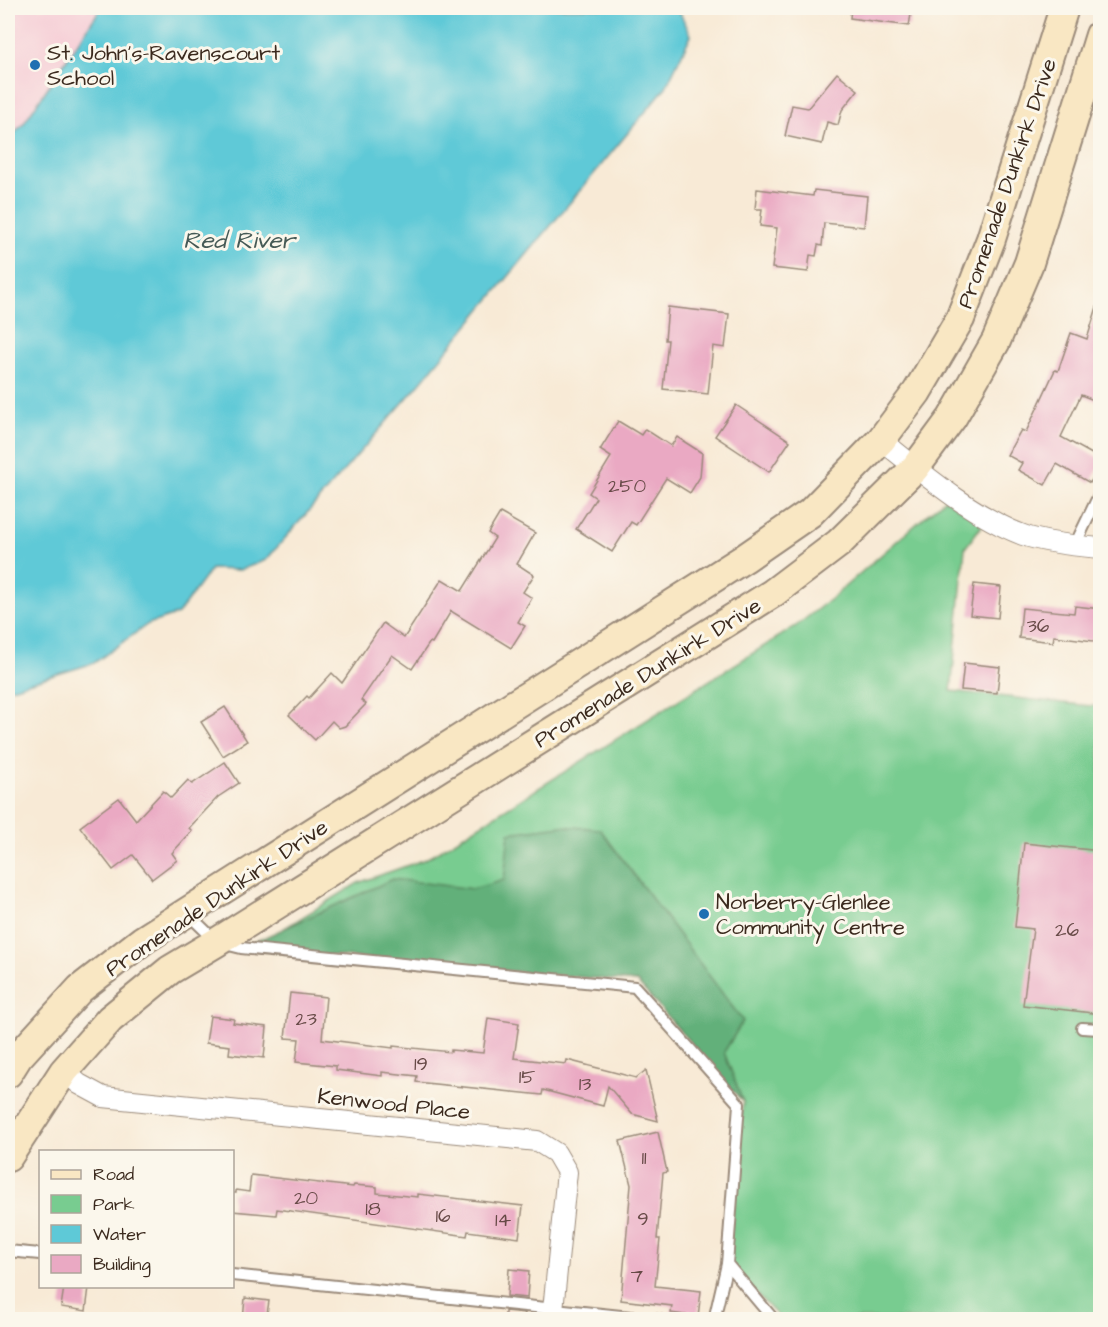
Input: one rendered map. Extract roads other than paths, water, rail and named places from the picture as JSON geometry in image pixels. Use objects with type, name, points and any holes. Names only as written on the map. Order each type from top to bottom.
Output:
[{"type":"main road","name":"Promenade Dunkirk Drive","points":[[8,1073],[18,1057],[80,989],[143,940],[745,558],[810,513],[881,440],[917,392],[960,319],[991,239],[1064,8]]},
{"type":"main road","name":"Promenade Dunkirk Drive","points":[[8,1157],[64,1071],[110,1019],[170,970],[773,593],[839,543],[915,468],[952,418],[1000,332],[1029,263],[1101,35]]},
{"type":"street","points":[[881,440],[980,515],[1024,536],[1075,546],[1101,548]]},
{"type":"street","name":"Kenwood Place","points":[[64,1071],[79,1084],[103,1097],[537,1141],[556,1153],[567,1172],[553,1314]]},
{"type":"lane","points":[[1075,546],[1101,493]]},
{"type":"lane","points":[[186,912],[217,942],[241,948],[635,987],[739,1104],[727,1264],[714,1320]]},
{"type":"lane","points":[[1082,1028],[1101,1029]]},
{"type":"lane","points":[[8,1251],[39,1254]]},
{"type":"lane","points":[[727,1264],[774,1320]]},
{"type":"lane","points":[[234,1275],[553,1314],[659,1320]]},
{"type":"water","name":"Red River","points":[[101,8],[685,8],[680,13],[691,35],[666,87],[415,389],[266,560],[240,570],[211,569],[178,614],[148,624],[94,663],[8,689],[8,140],[24,123]]},
{"type":"place","name":"St. John's-Ravenscourt School","points":[[35,65]]},
{"type":"place","name":"Norberry-Glenlee Community Centre","points":[[704,914]]}]
